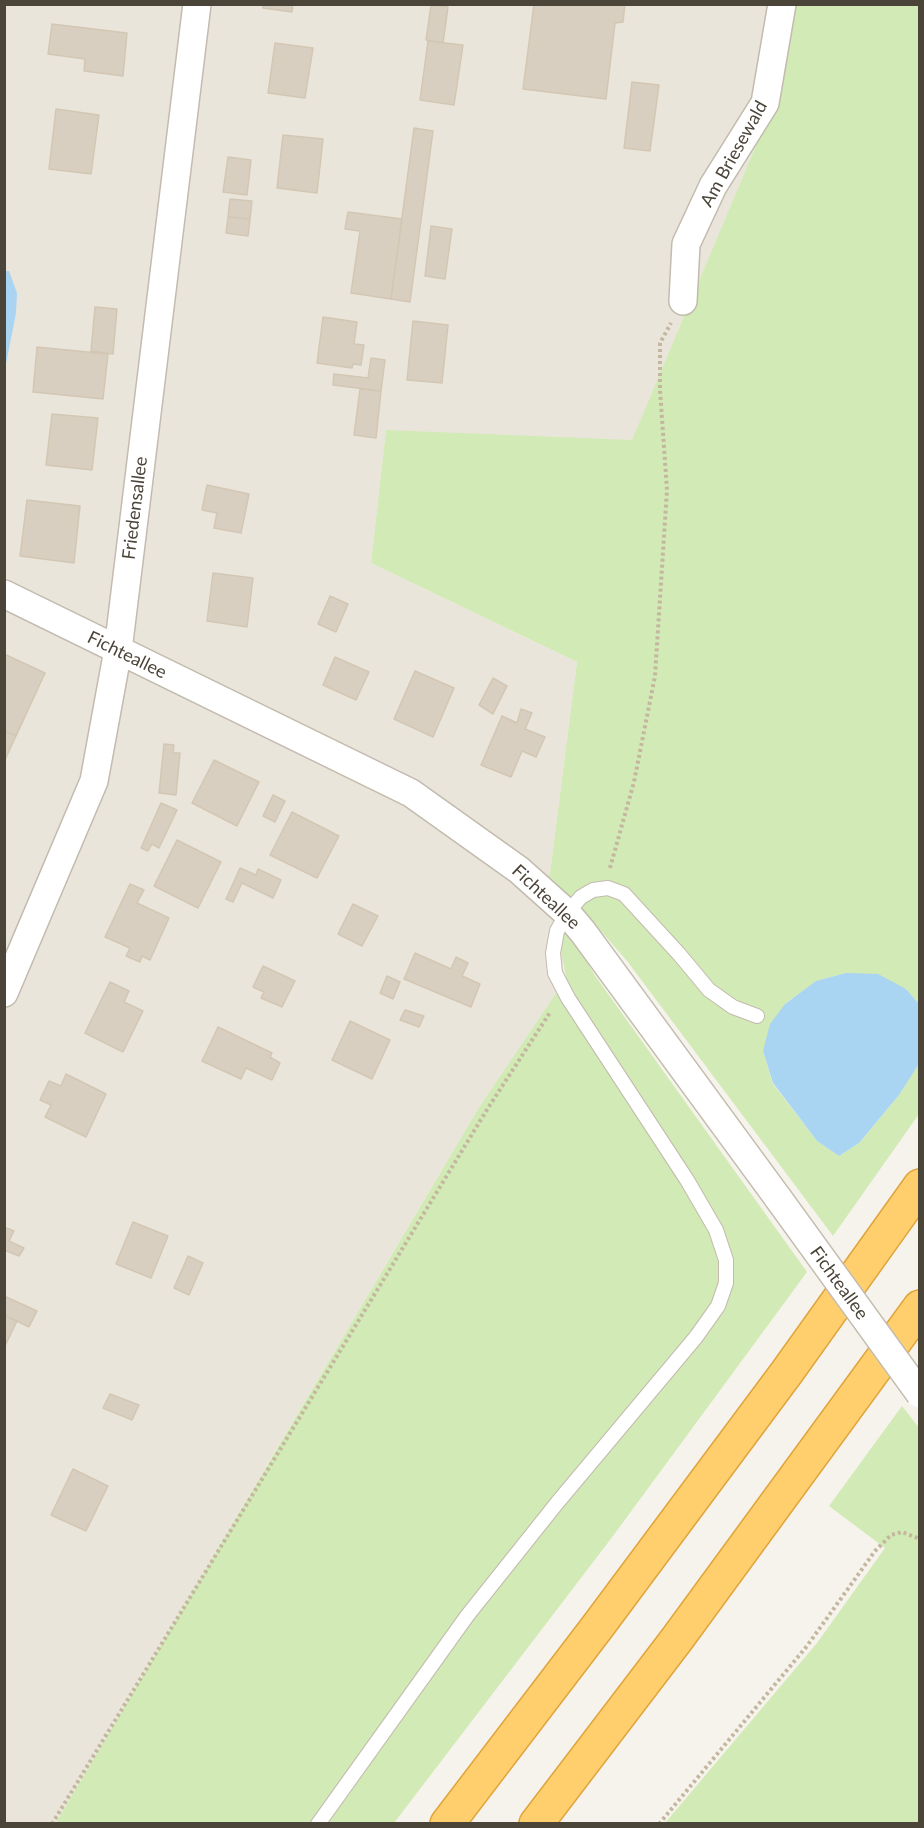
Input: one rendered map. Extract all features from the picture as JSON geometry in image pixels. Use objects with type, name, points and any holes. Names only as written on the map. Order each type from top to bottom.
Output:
[{"type":"highway","points":[[447,1824],[787,1372],[920,1186]]},
{"type":"highway","points":[[536,1824],[677,1639],[920,1307]]},
{"type":"street","name":"Friedensallee","points":[[4,993],[94,781],[118,650],[197,4]]},
{"type":"street","name":"Am Briesewald","points":[[683,302],[686,244],[713,186],[765,103],[782,4]]},
{"type":"street","name":"Fichteallee","points":[[4,594],[411,793],[519,870],[567,913],[600,954],[920,1394]]},
{"type":"lane","points":[[318,1824],[467,1616],[550,1512],[696,1337],[718,1305],[726,1283],[726,1260],[716,1230],[687,1180],[555,973],[553,953],[557,931],[567,913],[581,897],[601,888],[624,894],[709,990],[733,1007],[757,1016]]},
{"type":"path","points":[[601,888],[613,858],[634,782],[655,676],[667,490],[660,390],[660,344],[683,302]]},
{"type":"path","points":[[52,1824],[488,1108],[564,990]]},
{"type":"path","points":[[659,1824],[807,1646],[875,1551],[891,1535],[902,1532],[920,1539]]},
{"type":"shaded area","points":[[5,5],[791,5],[773,105],[632,441],[386,431],[371,563],[577,662],[550,873],[535,895],[566,930],[563,967],[566,978],[478,1109],[55,1823],[5,1824]]},
{"type":"green space","points":[[791,5],[919,5],[919,1004],[906,989],[846,973],[817,981],[787,1002],[763,1051],[773,1084],[817,1141],[839,1156],[859,1143],[899,1095],[919,1062],[919,1114],[833,1236],[627,961],[579,906],[568,932],[596,977],[807,1272],[613,1536],[394,1823],[55,1824],[478,1109],[566,978],[561,950],[562,937],[566,930],[535,895],[550,873],[577,662],[371,563],[386,430],[632,440],[773,105]]},
{"type":"green space","points":[[902,1406],[920,1429],[919,1823],[665,1823],[817,1643],[885,1548],[829,1506]]},
{"type":"water","points":[[5,271],[9,271],[17,293],[16,313],[5,369]]},
{"type":"water","points":[[846,973],[878,974],[906,989],[919,1004],[920,1062],[899,1095],[859,1143],[839,1156],[817,1141],[773,1083],[763,1051],[770,1024],[785,1004],[816,981]]},
{"type":"building","points":[[263,4],[293,4],[292,12],[263,8]]},
{"type":"building","points":[[534,4],[625,4],[623,22],[615,23],[606,99],[523,89]]},
{"type":"building","points":[[431,5],[448,7],[443,43],[426,40]]},
{"type":"building","points":[[52,24],[127,33],[123,76],[84,71],[85,59],[48,54]]},
{"type":"building","points":[[428,41],[463,45],[454,105],[420,100]]},
{"type":"building","points":[[275,43],[313,48],[305,98],[268,93]]},
{"type":"building","points":[[632,82],[659,85],[650,151],[624,148]]},
{"type":"building","points":[[56,109],[99,115],[91,174],[49,169]]},
{"type":"building","points":[[414,128],[433,131],[410,302],[391,299]]},
{"type":"building","points":[[283,135],[323,139],[317,193],[277,188]]},
{"type":"building","points":[[228,157],[251,160],[247,195],[223,192]]},
{"type":"building","points":[[230,199],[252,201],[250,219],[228,217]]},
{"type":"building","points":[[348,212],[402,219],[391,299],[351,293],[360,231],[345,229]]},
{"type":"building","points":[[228,217],[250,219],[248,236],[226,233]]},
{"type":"building","points":[[431,226],[452,229],[445,279],[425,276]]},
{"type":"building","points":[[95,307],[117,309],[113,354],[91,351]]},
{"type":"building","points":[[323,317],[357,322],[354,344],[364,345],[361,365],[353,364],[352,368],[317,363]]},
{"type":"building","points":[[413,321],[448,325],[442,383],[407,380]]},
{"type":"building","points":[[37,347],[108,354],[103,399],[33,392]]},
{"type":"building","points":[[371,358],[385,360],[381,391],[333,385],[334,374],[368,378]]},
{"type":"building","points":[[360,389],[381,391],[376,438],[354,435]]},
{"type":"building","points":[[52,414],[98,418],[92,470],[46,465]]},
{"type":"building","points":[[207,485],[249,494],[241,533],[214,528],[217,513],[202,510]]},
{"type":"building","points":[[27,500],[80,506],[74,563],[20,556]]},
{"type":"building","points":[[213,573],[253,578],[247,627],[207,621]]},
{"type":"building","points":[[330,596],[348,604],[336,632],[318,624]]},
{"type":"building","points":[[4,654],[45,673],[16,736],[4,731]]},
{"type":"building","points":[[335,657],[369,672],[356,700],[323,685]]},
{"type":"building","points":[[415,671],[454,688],[433,737],[394,719]]},
{"type":"building","points":[[493,678],[507,686],[493,714],[479,705]]},
{"type":"building","points":[[521,709],[532,713],[525,729],[545,737],[536,757],[522,751],[511,777],[481,765],[502,716],[517,723]]},
{"type":"building","points":[[4,731],[16,736],[4,762]]},
{"type":"building","points":[[164,744],[174,745],[173,753],[180,753],[176,795],[159,793]]},
{"type":"building","points":[[214,760],[259,782],[237,826],[192,803]]},
{"type":"building","points":[[273,795],[285,801],[275,822],[263,816]]},
{"type":"building","points":[[161,803],[177,810],[159,848],[152,844],[148,851],[141,848]]},
{"type":"building","points":[[292,812],[339,836],[317,878],[270,855]]},
{"type":"building","points":[[177,840],[221,862],[198,908],[154,886]]},
{"type":"building","points":[[240,868],[256,875],[258,869],[281,880],[273,898],[242,883],[233,902],[226,899]]},
{"type":"building","points":[[130,884],[144,890],[137,903],[169,918],[150,960],[142,956],[140,962],[126,956],[130,948],[105,937]]},
{"type":"building","points":[[353,904],[378,916],[362,946],[338,934]]},
{"type":"building","points":[[415,953],[451,969],[456,957],[468,963],[462,976],[480,984],[471,1007],[404,979]]},
{"type":"building","points":[[263,966],[295,981],[282,1007],[261,998],[264,992],[253,987]]},
{"type":"building","points":[[387,976],[400,982],[393,999],[380,993]]},
{"type":"building","points":[[110,982],[129,991],[124,1002],[143,1011],[123,1052],[85,1033]]},
{"type":"building","points":[[405,1010],[424,1016],[419,1027],[400,1020]]},
{"type":"building","points":[[350,1021],[390,1040],[372,1079],[332,1060]]},
{"type":"building","points":[[218,1027],[272,1053],[270,1057],[280,1063],[272,1080],[246,1068],[241,1079],[202,1061]]},
{"type":"building","points":[[66,1074],[106,1094],[86,1137],[45,1117],[51,1105],[40,1100],[49,1081],[61,1086]]},
{"type":"building","points":[[133,1222],[168,1236],[151,1278],[116,1264]]},
{"type":"building","points":[[4,1227],[14,1231],[9,1241],[24,1248],[19,1256],[4,1250]]},
{"type":"building","points":[[188,1256],[203,1263],[189,1295],[174,1288]]},
{"type":"building","points":[[4,1296],[37,1311],[29,1327],[4,1315]]},
{"type":"building","points":[[4,1315],[17,1321],[4,1348]]},
{"type":"building","points":[[110,1394],[139,1405],[132,1420],[103,1408]]},
{"type":"building","points":[[73,1469],[108,1486],[86,1531],[51,1515]]}]
